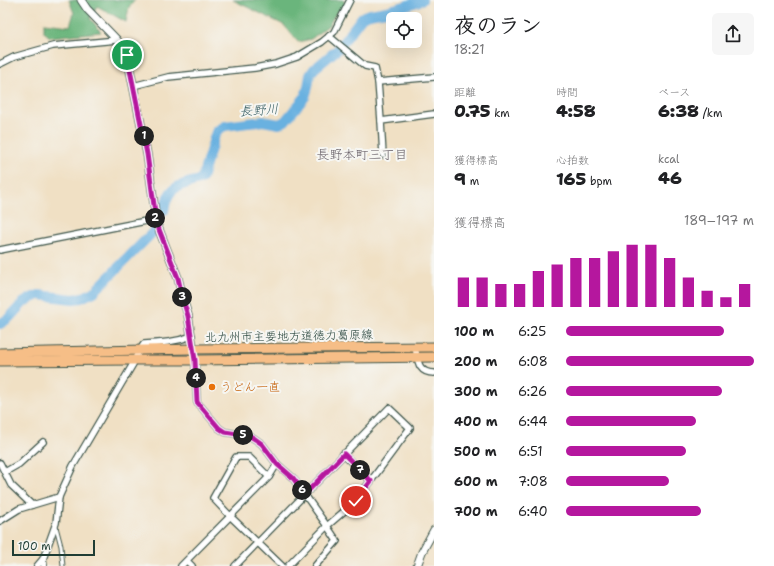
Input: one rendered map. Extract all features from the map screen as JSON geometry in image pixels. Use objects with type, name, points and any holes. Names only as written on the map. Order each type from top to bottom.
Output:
[{"type":"main road","name":"北九州市主要地方道徳力葛原線","points":[[0,353],[434,347]]},
{"type":"main road","name":"北九州市主要地方道徳力葛原線","points":[[0,360],[195,360],[434,357]]},
{"type":"street","points":[[81,0],[87,9],[117,40],[127,55],[147,154],[156,220],[178,278],[188,316],[195,360],[197,402],[219,428],[225,432],[250,436],[262,444],[277,464],[293,478],[305,494],[328,526],[336,541],[315,566]]},
{"type":"street","points":[[133,86],[168,77],[255,68],[276,64],[297,57],[322,42],[334,32],[350,0]]},
{"type":"street","points":[[329,36],[365,66],[375,68],[378,82],[383,155]]},
{"type":"street","points":[[0,64],[28,52],[53,46],[117,40]]},
{"type":"street","points":[[378,82],[434,77]]},
{"type":"street","points":[[381,121],[434,114]]},
{"type":"street","points":[[0,250],[156,220]]},
{"type":"street","points":[[37,566],[43,559],[56,523],[59,497],[73,466],[133,364],[139,350],[144,344],[166,343],[182,340],[192,336]]},
{"type":"street","points":[[415,347],[419,365],[423,370],[429,373],[434,373]]},
{"type":"street","points":[[235,566],[389,408],[410,428],[356,501],[328,526],[288,566]]},
{"type":"street","points":[[5,472],[19,464],[43,442]]},
{"type":"street","points":[[344,454],[371,481]]},
{"type":"street","points":[[269,477],[249,457],[236,457],[213,498],[282,566]]},
{"type":"street","points":[[0,463],[11,485],[32,505]]},
{"type":"street","points":[[181,566],[269,477],[277,464]]},
{"type":"street","points":[[0,521],[19,509],[59,497]]},
{"type":"street","points":[[416,566],[434,530]]},
{"type":"street","points":[[43,559],[44,566]]},
{"type":"street","points":[[187,560],[192,566]]},
{"type":"lane","points":[[56,523],[56,529],[61,546],[63,566]]},
{"type":"green space","points":[[69,0],[135,0],[129,7],[126,22],[97,6],[90,18],[101,32],[50,37],[44,32],[44,23],[70,26],[74,13]]},
{"type":"green space","points":[[233,0],[343,0],[345,5],[334,16],[329,25],[311,39],[298,42],[284,25]]},
{"type":"waterway","name":"長野川","points":[[164,211],[168,197],[174,189],[202,178],[215,135],[218,130],[225,126],[263,121],[279,124],[285,121],[305,97],[310,75],[314,69],[338,49],[362,17],[422,0]]},
{"type":"waterway","name":"長野川","points":[[0,324],[9,318],[23,303],[39,295],[73,299],[81,298],[94,292],[154,231]]},
{"type":"place","name":"うどん一直","points":[[212,387]]},
{"type":"district","name":"長野本町三丁目","points":[[362,154]]},
{"type":"route","points":[[127,55],[147,154],[156,220],[178,278],[188,316],[195,360],[197,402],[219,428],[225,432],[250,436],[262,444],[277,464],[293,478],[305,494],[344,454],[371,481],[356,501]]}]
